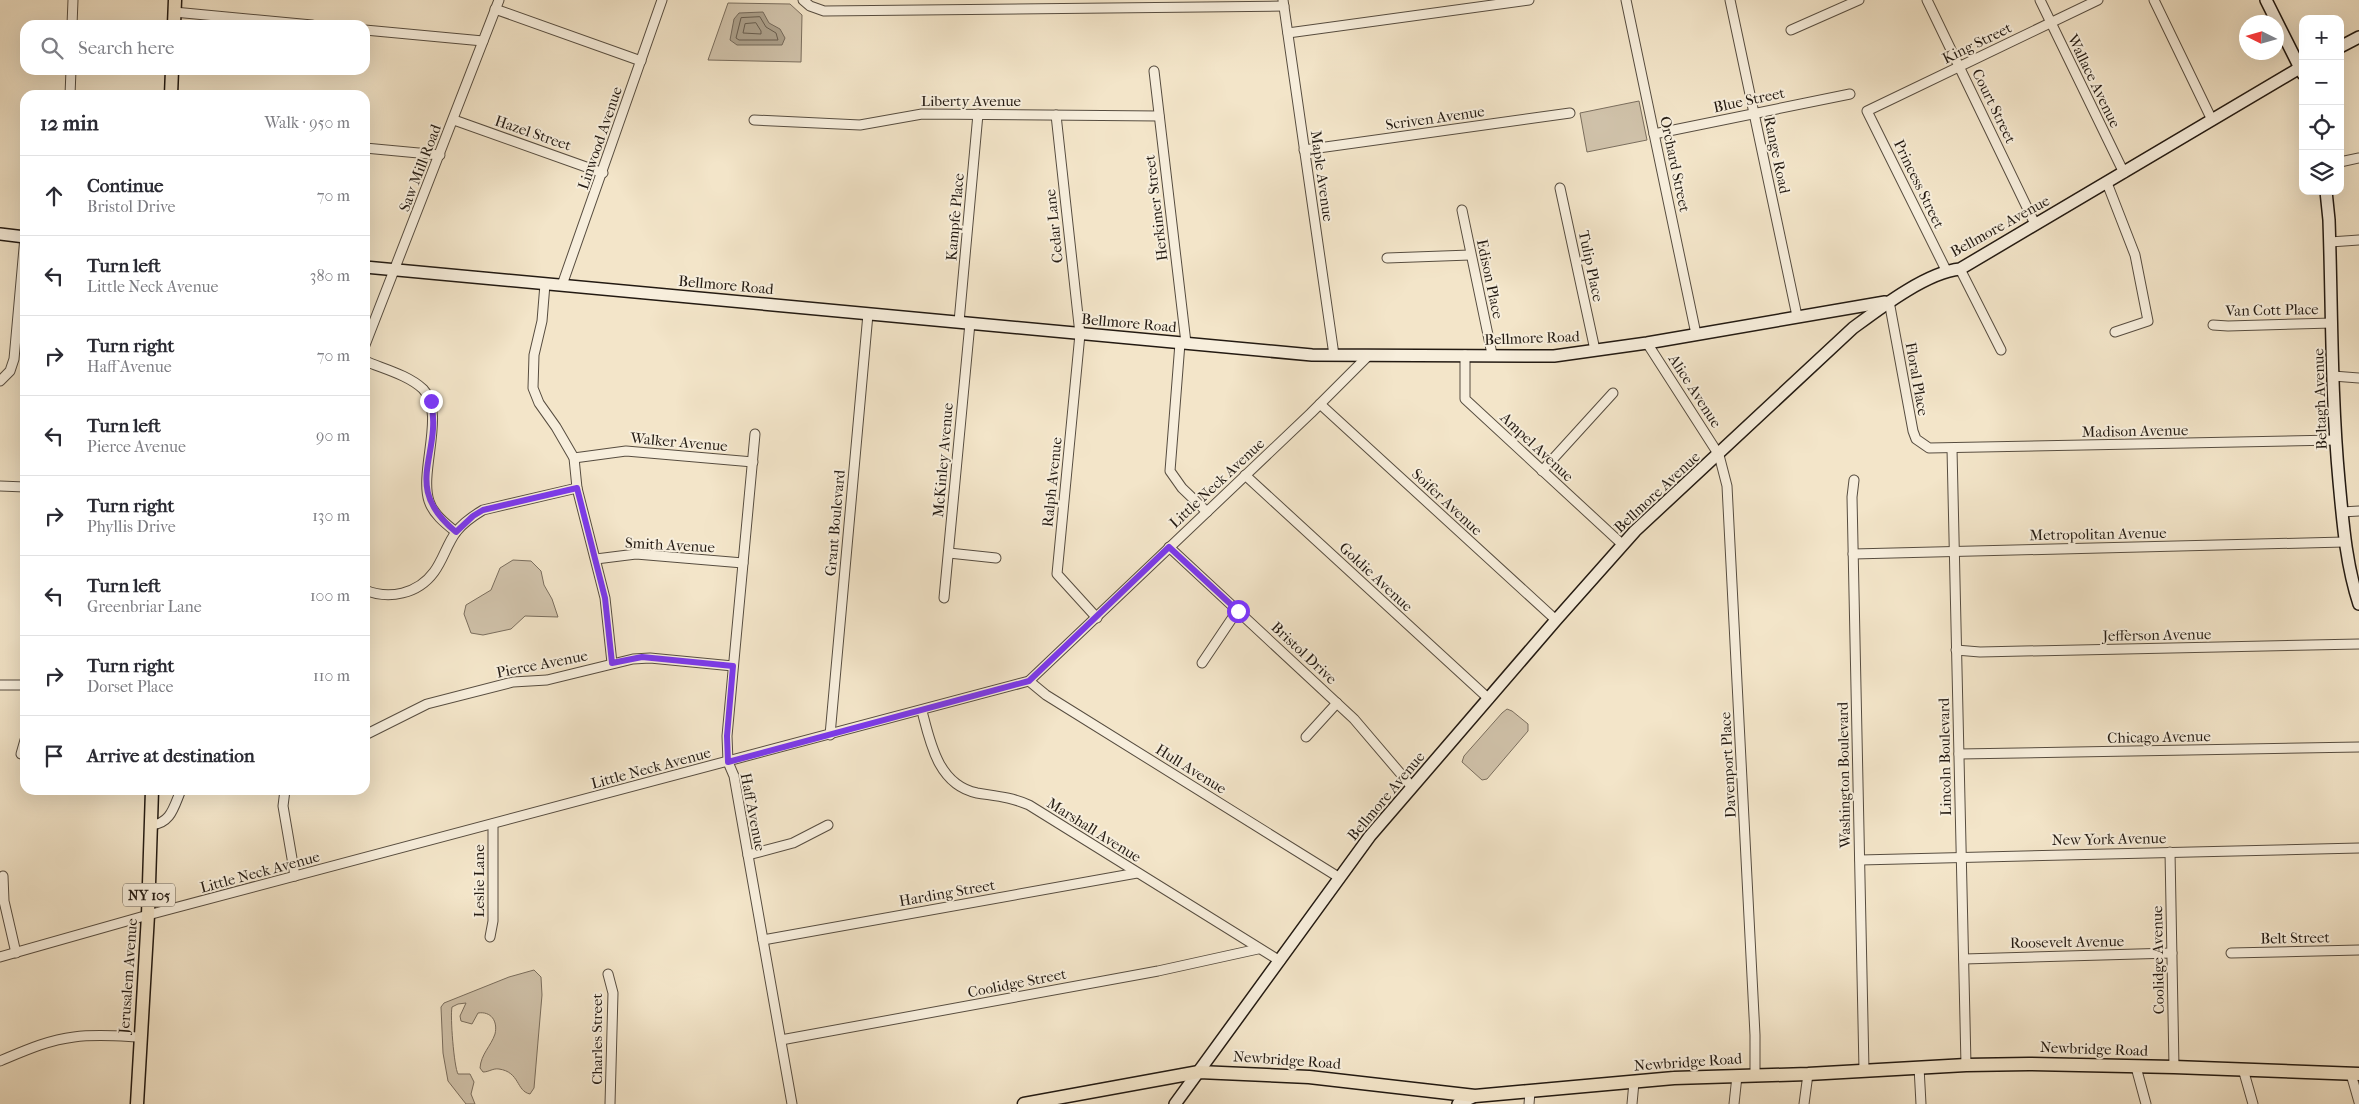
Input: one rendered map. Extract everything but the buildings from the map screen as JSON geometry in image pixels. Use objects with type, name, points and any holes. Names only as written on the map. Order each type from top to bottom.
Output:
[{"type":"main road","points":[[2266,0],[2299,63]]},
{"type":"main road","points":[[2344,45],[2359,38]]},
{"type":"main road","name":"Bellmore Avenue","points":[[1175,1104],[1370,836],[1556,620],[1623,545],[1853,328],[1889,302],[1946,270],[1960,269],[2299,71]]},
{"type":"main road","points":[[171,90],[172,75]]},
{"type":"main road","name":"Beltagh Avenue","points":[[2326,195],[2330,242],[2335,440],[2344,542],[2350,575],[2359,604]]},
{"type":"main road","points":[[0,234],[20,236]]},
{"type":"main road","name":"Bellmore Road","points":[[370,267],[1312,355],[1492,354],[1554,356],[1647,343],[1797,316],[1889,302]]},
{"type":"main road","name":"Jerusalem Avenue","points":[[137,1104],[148,915],[152,795]]},
{"type":"main road","name":"Newbridge Road","points":[[1024,1104],[1199,1072],[1309,1077],[1475,1096],[1529,1098],[1634,1082],[1674,1078],[1808,1074],[1966,1065],[2028,1064],[2174,1067],[2355,1074]]},
{"type":"main road","points":[[1458,1104],[1475,1096]]},
{"type":"street","points":[[72,20],[73,0]]},
{"type":"street","name":"Saw Mill Road","points":[[370,333],[396,270],[499,0]]},
{"type":"street","name":"Linwood Avenue","points":[[562,285],[662,0]]},
{"type":"street","points":[[803,0],[810,6],[824,11],[1283,3]]},
{"type":"street","points":[[1288,33],[1529,0]]},
{"type":"street","name":"Orchard Street","points":[[1626,0],[1696,334]]},
{"type":"street","name":"Range Road","points":[[1730,0],[1797,316]]},
{"type":"street","points":[[1791,30],[1858,0]]},
{"type":"street","name":"Court Street","points":[[1927,0],[2035,224]]},
{"type":"street","name":"Wallace Avenue","points":[[2040,0],[2124,173]]},
{"type":"street","name":"King Street","points":[[1867,111],[2098,0]]},
{"type":"street","points":[[2154,0],[2212,120]]},
{"type":"street","name":"Maple Avenue","points":[[1283,3],[1334,355]]},
{"type":"street","points":[[495,10],[641,61]]},
{"type":"street","points":[[174,12],[259,20]]},
{"type":"street","points":[[370,30],[482,41]]},
{"type":"street","name":"Herkimer Street","points":[[1154,71],[1183,343],[1170,471],[1182,488],[1207,512]]},
{"type":"street","points":[[70,90],[71,75]]},
{"type":"street","name":"Blue Street","points":[[1654,134],[1850,94]]},
{"type":"street","name":"Princess Street","points":[[1867,111],[1946,270]]},
{"type":"street","name":"Scriven Avenue","points":[[1304,150],[1570,113]]},
{"type":"street","name":"Liberty Avenue","points":[[754,120],[860,126],[922,114],[1159,116]]},
{"type":"street","name":"Kampfe Place","points":[[964,323],[978,114]]},
{"type":"street","name":"Cedar Lane","points":[[1056,115],[1080,334]]},
{"type":"street","name":"Hazel Street","points":[[454,120],[602,173]]},
{"type":"street","points":[[370,148],[440,155]]},
{"type":"street","points":[[2344,161],[2359,158]]},
{"type":"street","points":[[2107,183],[2135,255],[2148,321],[2115,332]]},
{"type":"street","name":"Tulip Place","points":[[1560,188],[1595,350]]},
{"type":"street","name":"Edison Place","points":[[1462,210],[1492,354]]},
{"type":"street","points":[[2330,242],[2359,240]]},
{"type":"street","points":[[1387,258],[1470,254]]},
{"type":"street","points":[[1960,269],[2001,350]]},
{"type":"street","points":[[545,284],[542,322],[534,355],[533,388],[539,403],[574,458],[577,488],[605,598],[612,663]]},
{"type":"street","points":[[0,381],[10,371],[14,359],[20,292]]},
{"type":"street","name":"Floral Place","points":[[1889,302],[1913,431],[1916,439],[1922,444],[1935,449]]},
{"type":"street","name":"Grant Boulevard","points":[[830,735],[868,314]]},
{"type":"street","name":"McKinley Avenue","points":[[944,598],[949,553],[964,323]]},
{"type":"street","name":"Van Cott Place","points":[[2213,325],[2332,323]]},
{"type":"street","name":"Ralph Avenue","points":[[1080,334],[1058,574],[1098,618]]},
{"type":"street","name":"Alice Avenue","points":[[1647,343],[1719,455]]},
{"type":"street","name":"Little Neck Avenue","points":[[0,957],[148,915],[922,711],[1029,681],[1098,618],[1169,547],[1369,355]]},
{"type":"street","name":"Ampel Avenue","points":[[1465,355],[1464,399],[1623,545]]},
{"type":"street","points":[[370,362],[412,381],[424,390],[431,401],[432,426],[426,487],[429,502],[440,520],[456,532]]},
{"type":"street","points":[[2333,376],[2359,378]]},
{"type":"street","points":[[1542,471],[1613,393]]},
{"type":"street","name":"Soifer Avenue","points":[[1320,404],[1556,620]]},
{"type":"street","name":"Haff Avenue","points":[[755,434],[727,736],[728,762],[734,776],[792,1104]]},
{"type":"street","name":"Madison Avenue","points":[[1935,449],[2335,440]]},
{"type":"street","name":"Lincoln Boulevard","points":[[1952,449],[1966,1065]]},
{"type":"street","name":"Walker Avenue","points":[[574,458],[626,451],[752,462]]},
{"type":"street","name":"Davenport Place","points":[[1719,455],[1727,486],[1755,1035],[1755,1075]]},
{"type":"street","name":"Goldie Avenue","points":[[1245,475],[1489,699]]},
{"type":"street","name":"Washington Boulevard","points":[[1854,480],[1852,497],[1864,1070]]},
{"type":"street","points":[[0,486],[20,487]]},
{"type":"street","points":[[370,592],[385,596],[400,594],[420,585],[433,574],[456,532],[473,516],[483,510],[577,488]]},
{"type":"street","points":[[2342,512],[2359,510]]},
{"type":"street","name":"Metropolitan Avenue","points":[[1853,554],[2344,542]]},
{"type":"street","name":"Bristol Drive","points":[[1169,547],[1354,719],[1412,787]]},
{"type":"street","points":[[949,553],[996,558]]},
{"type":"street","name":"Smith Avenue","points":[[596,559],[636,554],[743,563]]},
{"type":"street","points":[[1202,663],[1238,611]]},
{"type":"street","name":"Jefferson Avenue","points":[[1956,650],[2000,652],[2349,646],[2359,644]]},
{"type":"street","name":"Pierce Avenue","points":[[370,732],[416,708],[446,699],[513,682],[547,680],[642,657],[733,666]]},
{"type":"street","name":"Hull Avenue","points":[[1029,681],[1046,695],[1340,878]]},
{"type":"street","points":[[0,684],[20,685]]},
{"type":"street","points":[[1306,737],[1337,703]]},
{"type":"street","name":"Marshall Avenue","points":[[922,711],[936,758],[952,781],[974,792],[1007,797],[1029,805],[1280,961]]},
{"type":"street","name":"Chicago Avenue","points":[[1959,754],[2359,746]]},
{"type":"street","points":[[151,825],[160,824],[168,818],[179,795]]},
{"type":"street","points":[[284,795],[283,806],[295,876]]},
{"type":"street","name":"Leslie Lane","points":[[490,937],[493,922],[493,824]]},
{"type":"street","points":[[748,855],[794,843],[828,826]]},
{"type":"street","name":"New York Avenue","points":[[1860,860],[1961,856],[2359,848]]},
{"type":"street","name":"Coolidge Avenue","points":[[2170,852],[2174,1067]]},
{"type":"street","name":"Harding Street","points":[[763,940],[1137,873]]},
{"type":"street","points":[[3,876],[4,901],[16,953]]},
{"type":"street","name":"Coolidge Street","points":[[781,1040],[1158,971],[1258,948]]},
{"type":"street","name":"Belt Street","points":[[2231,953],[2359,950]]},
{"type":"street","name":"Roosevelt Avenue","points":[[1964,959],[2172,953]]},
{"type":"street","name":"Charles Street","points":[[608,974],[613,993],[610,1104]]},
{"type":"street","points":[[0,1061],[45,1043],[72,1037],[88,1035],[140,1037]]},
{"type":"street","points":[[1919,1067],[1921,1104]]},
{"type":"street","points":[[2136,1067],[2146,1104]]},
{"type":"street","points":[[2243,1070],[2253,1104]]},
{"type":"street","points":[[1804,1104],[1808,1074]]},
{"type":"street","points":[[2355,1074],[2359,1102]]},
{"type":"street","points":[[1734,1104],[1737,1076]]},
{"type":"street","points":[[1632,1104],[1634,1082]]},
{"type":"shaded area","points":[[728,3],[790,4],[802,15],[801,62],[708,60]]},
{"type":"shaded area","points":[[1639,101],[1647,140],[1587,152],[1580,113]]},
{"type":"shaded area","points":[[513,560],[531,561],[541,571],[544,585],[552,599],[558,617],[525,616],[511,629],[483,635],[471,633],[464,614],[466,605],[491,590],[500,568]]},
{"type":"shaded area","points":[[1507,709],[1528,724],[1528,731],[1487,779],[1482,780],[1462,762],[1464,756]]},
{"type":"shaded area","points":[[534,970],[541,977],[542,995],[534,1088],[530,1094],[522,1089],[514,1077],[506,1071],[497,1069],[483,1072],[480,1068],[482,1058],[496,1029],[490,1015],[478,1013],[472,1024],[461,1021],[460,1016],[466,1003],[452,1007],[453,1041],[458,1074],[470,1074],[474,1082],[471,1094],[475,1104],[466,1104],[448,1081],[443,1053],[441,1007],[444,1003],[509,977]]},
{"type":"water","points":[[763,12],[769,23],[780,29],[785,38],[782,45],[737,45],[730,40],[734,19],[739,13]]},
{"type":"route","points":[[431,401],[432,426],[426,487],[430,505],[440,520],[456,532],[473,516],[483,510],[577,488],[605,598],[612,663],[642,657],[733,666],[727,736],[728,762],[1029,681],[1098,618],[1169,547],[1238,611]]}]
